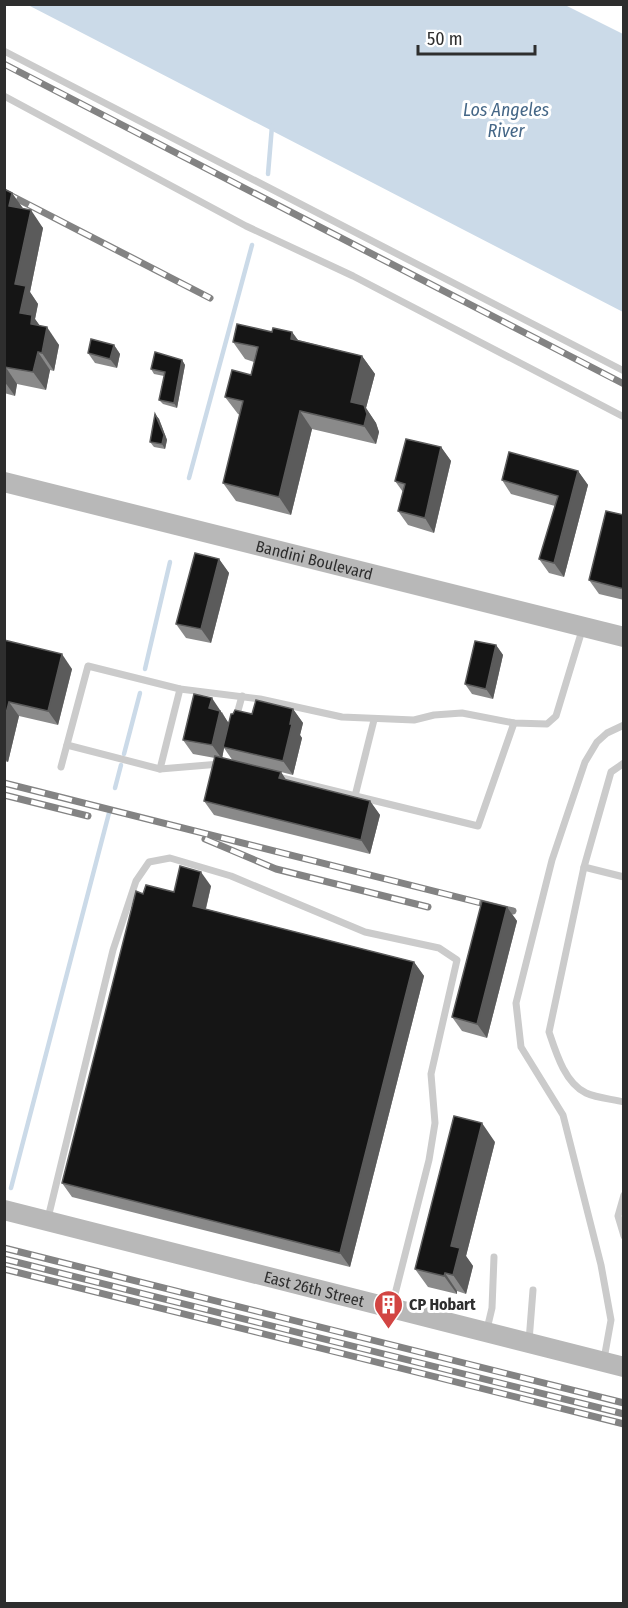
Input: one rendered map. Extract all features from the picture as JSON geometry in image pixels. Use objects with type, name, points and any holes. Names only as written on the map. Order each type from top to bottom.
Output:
[{"type":"street","name":"Bandini Boulevard","points":[[4,482],[624,638]]},
{"type":"street","name":"East 26th Street","points":[[4,1210],[624,1367]]},
{"type":"lane","points":[[4,51],[624,371]]},
{"type":"lane","points":[[4,96],[246,226],[353,276],[624,417]]},
{"type":"lane","points":[[62,767],[88,666],[180,689],[290,704],[342,717],[414,720],[434,715],[462,713],[514,723],[547,724],[556,716],[583,627]]},
{"type":"lane","points":[[160,769],[180,689]]},
{"type":"lane","points":[[234,730],[242,696]]},
{"type":"lane","points":[[355,796],[374,720]]},
{"type":"lane","points":[[269,775],[478,826],[514,723]]},
{"type":"lane","points":[[603,1362],[611,1320],[602,1265],[563,1114],[521,1047],[516,1004],[552,860],[585,762],[597,742],[607,733],[624,725]]},
{"type":"lane","points":[[68,745],[160,769],[209,764],[226,765],[228,753]]},
{"type":"lane","points":[[624,763],[611,772],[584,867],[549,1032],[557,1057],[569,1078],[585,1092],[624,1102]]},
{"type":"lane","points":[[48,1221],[113,950],[136,881],[149,862],[170,858],[231,876],[365,932],[439,948],[457,960],[430,1074],[435,1123],[429,1160],[392,1307]]},
{"type":"lane","points":[[584,867],[624,877]]},
{"type":"lane","points":[[624,1195],[618,1216],[624,1236]]},
{"type":"lane","points":[[486,1332],[492,1308],[494,1257]]},
{"type":"lane","points":[[529,1342],[533,1290]]},
{"type":"water","name":"Los Angeles River","points":[[28,5],[565,5],[623,34],[623,312]]},
{"type":"building","points":[[4,189],[12,193],[9,206],[31,210],[15,284],[26,286],[20,313],[32,315],[31,324],[47,327],[42,353],[38,352],[33,372],[4,367]]},
{"type":"building","points":[[237,324],[272,332],[273,328],[292,332],[291,339],[362,356],[351,402],[364,405],[367,414],[364,426],[300,411],[279,497],[223,483],[243,401],[225,397],[232,370],[251,375],[258,347],[233,342]]},
{"type":"building","points":[[91,339],[114,345],[110,359],[88,353]]},
{"type":"building","points":[[155,352],[182,360],[174,403],[159,400],[165,372],[151,369]]},
{"type":"building","points":[[155,414],[164,435],[162,444],[150,442]]},
{"type":"building","points":[[406,439],[441,447],[425,518],[398,511],[405,484],[395,481]]},
{"type":"building","points":[[509,452],[578,471],[554,563],[539,559],[558,496],[502,480]]},
{"type":"building","points":[[606,511],[624,515],[624,589],[589,580]]},
{"type":"building","points":[[195,553],[219,559],[201,629],[176,624]]},
{"type":"building","points":[[4,640],[62,654],[48,711],[9,702],[4,721]]},
{"type":"building","points":[[475,641],[496,645],[486,689],[465,684]]},
{"type":"building","points":[[194,694],[212,698],[209,708],[220,711],[212,745],[183,740]]},
{"type":"building","points":[[256,700],[293,709],[290,724],[292,724],[283,761],[223,747],[231,714],[235,710],[252,714]]},
{"type":"building","points":[[215,756],[281,772],[279,778],[370,801],[361,840],[204,801]]},
{"type":"building","points":[[180,866],[201,872],[193,906],[414,962],[340,1253],[62,1183],[136,891],[143,894],[146,885],[174,892]]},
{"type":"building","points":[[482,901],[507,907],[477,1024],[452,1017]]},
{"type":"building","points":[[454,1116],[482,1123],[451,1246],[460,1248],[453,1275],[445,1273],[444,1276],[415,1269]]},
{"type":"waterway","points":[[268,174],[272,126]]},
{"type":"waterway","points":[[189,478],[252,245]]},
{"type":"waterway","points":[[145,669],[170,562]]},
{"type":"waterway","points":[[124,754],[140,693]]},
{"type":"waterway","points":[[115,788],[121,765]]},
{"type":"waterway","points":[[11,1188],[109,813]]},
{"type":"railway","points":[[4,64],[624,384]]},
{"type":"railway","points":[[4,192],[210,298]]},
{"type":"railway","points":[[4,783],[513,911]]},
{"type":"railway","points":[[4,795],[88,816]]},
{"type":"railway","points":[[205,839],[276,869],[428,907]]},
{"type":"railway","points":[[4,1248],[624,1403]]},
{"type":"railway","points":[[4,1259],[624,1414]]},
{"type":"railway","points":[[4,1269],[624,1424]]},
{"type":"place","name":"CP Hobart","points":[[388,1330]]}]
